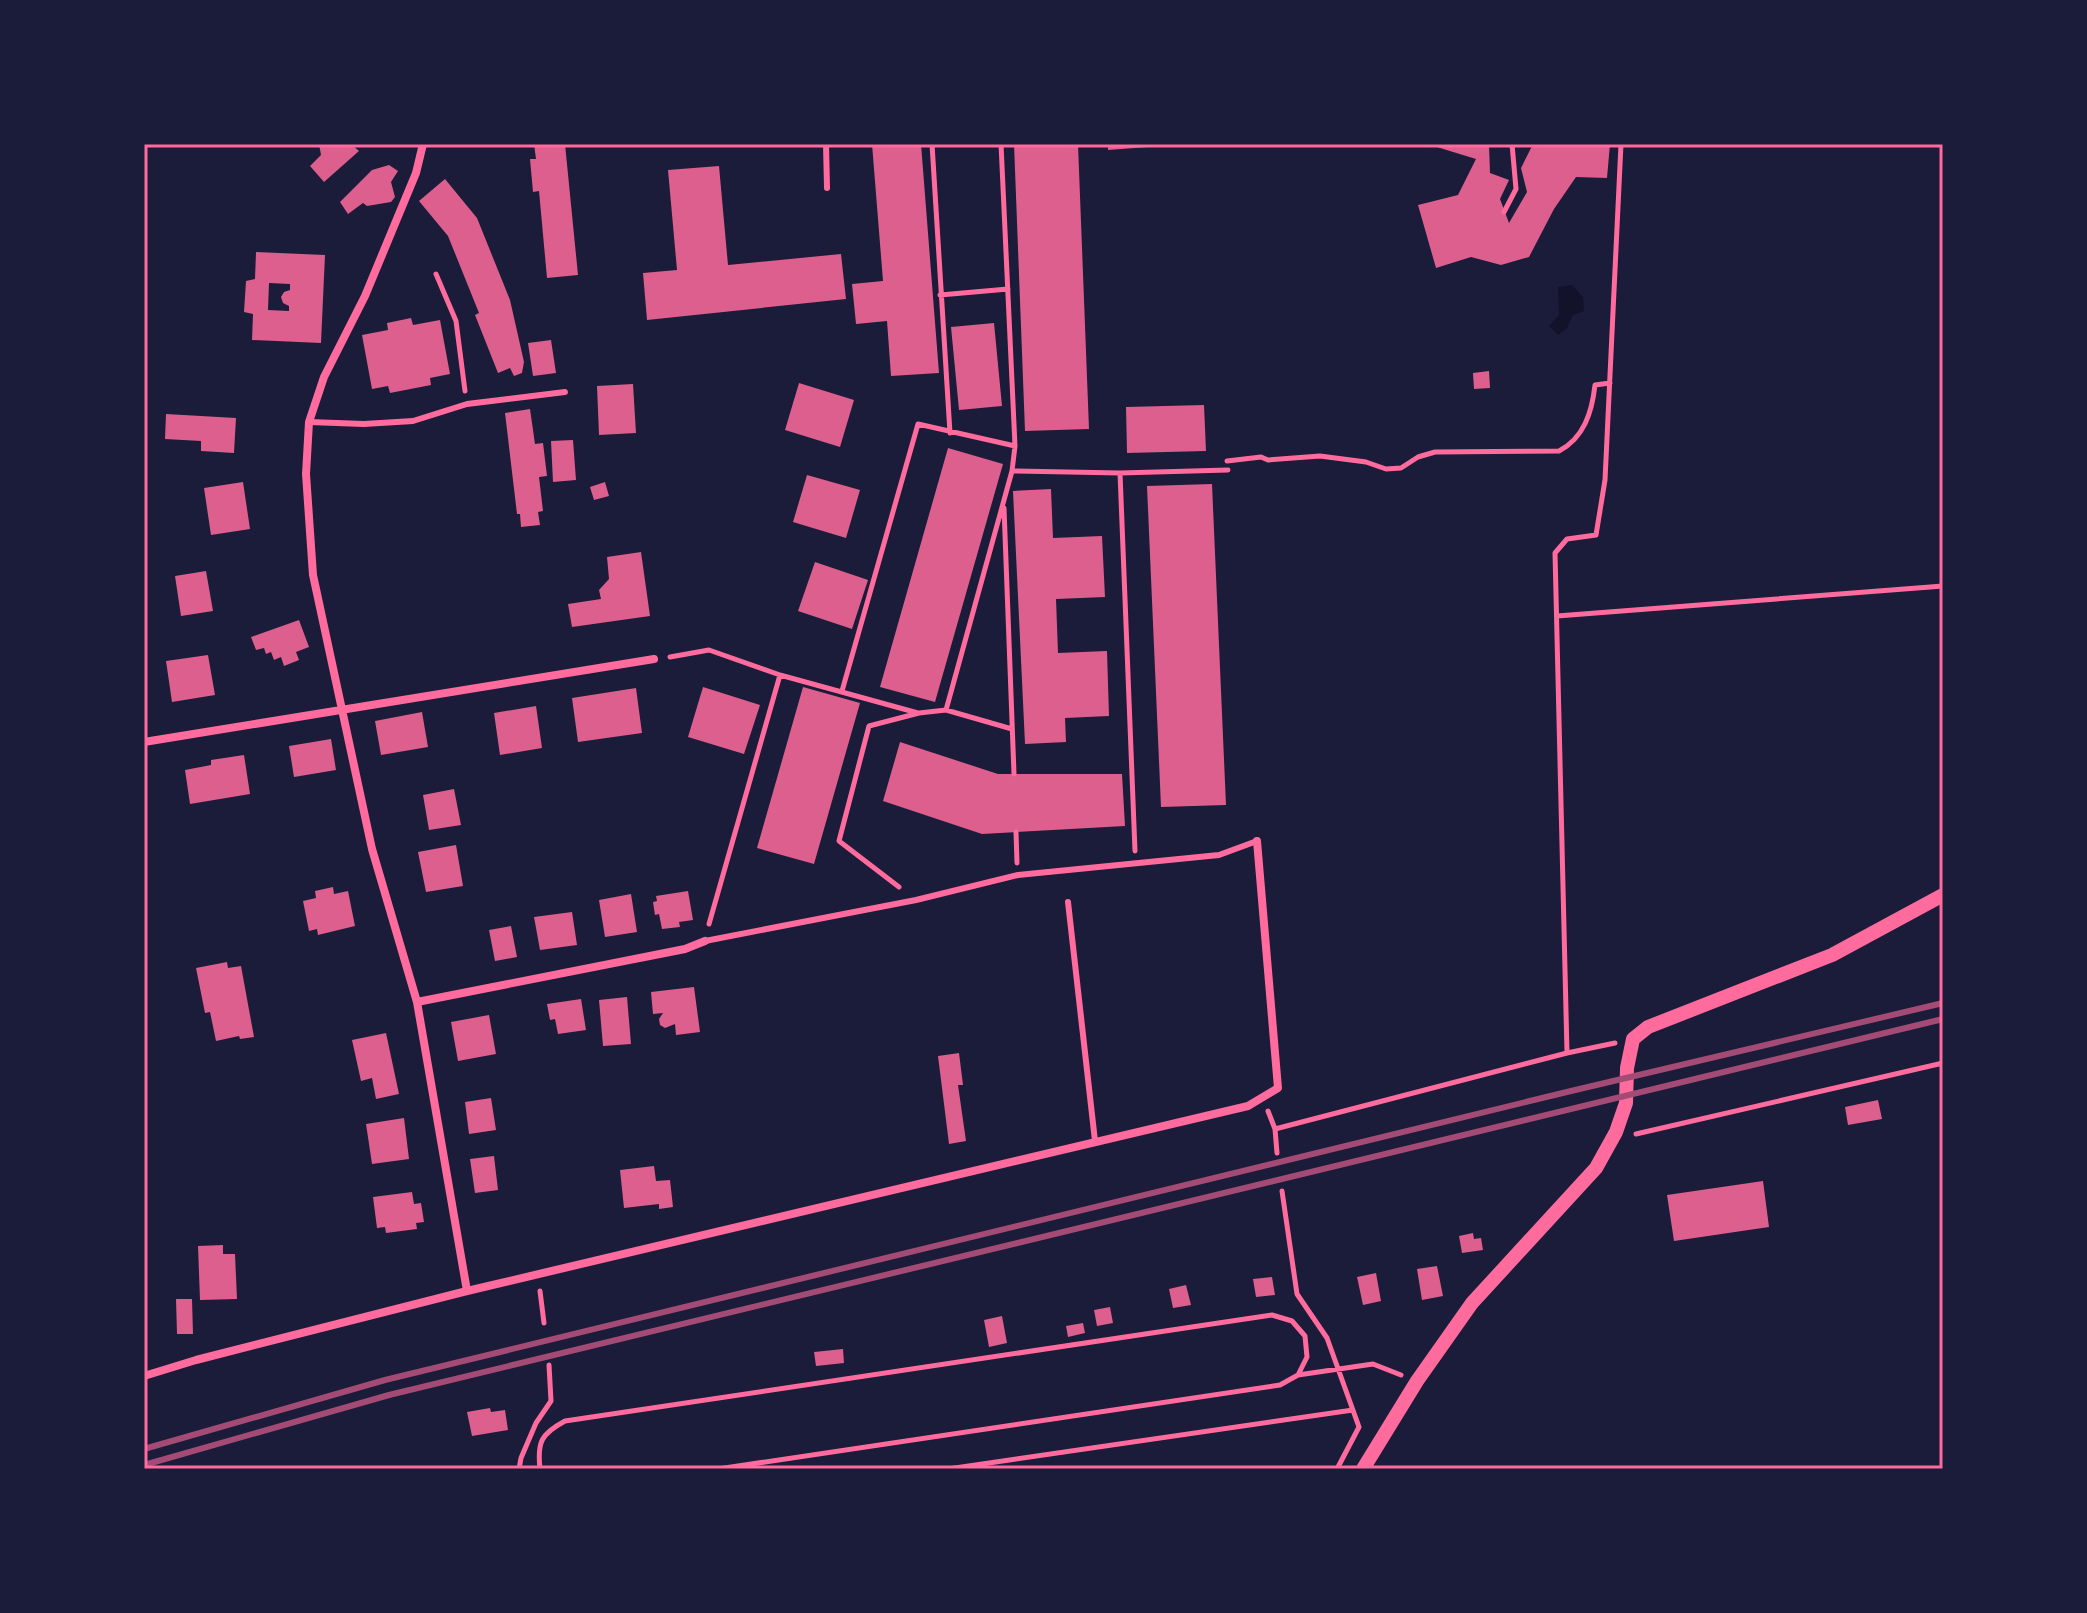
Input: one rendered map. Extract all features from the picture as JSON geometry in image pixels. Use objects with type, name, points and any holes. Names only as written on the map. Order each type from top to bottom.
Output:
[{"type":"street","points":[[423,144],[416,173],[365,296],[324,377],[309,422],[306,474],[313,575],[372,849],[417,1002],[467,1291]]},
{"type":"street","points":[[144,742],[654,659]]},
{"type":"street","points":[[144,1376],[467,1291],[1248,1106],[1278,1088],[1257,841]]},
{"type":"street","points":[[1363,1469],[1417,1381],[1472,1303],[1596,1168],[1616,1132],[1626,1103],[1627,1068],[1633,1039],[1648,1027],[1832,955],[1943,895]]},
{"type":"street","points":[[417,1002],[685,949],[705,941]]},
{"type":"lane","points":[[826,144],[827,188]]},
{"type":"lane","points":[[309,422],[364,424],[413,421],[467,404],[565,392]]},
{"type":"lane","points":[[705,941],[916,900],[1018,875],[1219,855],[1257,841]]},
{"type":"lane","points":[[1068,902],[1095,1141]]},
{"type":"path","points":[[932,144],[950,433]]},
{"type":"path","points":[[946,710],[1012,471],[1015,446],[1001,144]]},
{"type":"path","points":[[1504,212],[1516,189],[1512,144]]},
{"type":"path","points":[[1567,1053],[1555,553],[1567,539],[1596,535],[1605,480],[1621,144]]},
{"type":"path","points":[[436,274],[456,321],[467,404]]},
{"type":"path","points":[[940,295],[1008,289]]},
{"type":"path","points":[[1227,461],[1320,456],[1366,462],[1386,469],[1401,468],[1412,460],[1435,452],[1559,451],[1573,444],[1585,425],[1595,385],[1610,383]]},
{"type":"path","points":[[842,691],[918,424],[1015,446]]},
{"type":"path","points":[[1012,471],[1120,473],[1228,470]]},
{"type":"path","points":[[1120,473],[1136,865]]},
{"type":"path","points":[[1003,503],[1014,774]]},
{"type":"path","points":[[1557,616],[1943,586]]},
{"type":"path","points":[[654,659],[709,650],[780,675],[919,713]]},
{"type":"path","points":[[705,941],[780,675]]},
{"type":"path","points":[[916,900],[839,841],[869,726],[919,713],[946,710],[1012,729]]},
{"type":"path","points":[[1016,832],[1018,875]]},
{"type":"path","points":[[1275,1129],[1567,1053],[1633,1039]]},
{"type":"path","points":[[1616,1132],[1635,1134],[1943,1063]]},
{"type":"path","points":[[1263,1098],[1275,1129],[1277,1153]]},
{"type":"path","points":[[1630,1147],[1635,1134]]},
{"type":"path","points":[[1282,1191],[1297,1294],[1327,1338],[1359,1427],[1337,1469]]},
{"type":"path","points":[[538,1274],[544,1323]]},
{"type":"path","points":[[540,1469],[538,1449],[542,1440],[547,1431],[565,1421],[1272,1315],[1292,1321],[1305,1336],[1307,1357],[1298,1375]]},
{"type":"path","points":[[718,1469],[1280,1385],[1298,1375],[1373,1364],[1417,1381]]},
{"type":"path","points":[[519,1469],[536,1423],[551,1401],[549,1365]]},
{"type":"path","points":[[948,1469],[1353,1410]]},
{"type":"shaded area","points":[[1572,285],[1583,297],[1584,311],[1573,315],[1567,328],[1558,335],[1549,326],[1559,315],[1558,287]]},
{"type":"building","points":[[319,144],[351,144],[359,151],[324,182],[310,166],[321,155]]},
{"type":"building","points":[[534,144],[565,144],[578,275],[547,278],[539,191],[533,192],[530,159],[536,159]]},
{"type":"building","points":[[872,144],[921,144],[939,373],[891,376],[887,321],[856,324],[852,284],[883,281]]},
{"type":"building","points":[[1014,144],[1078,144],[1089,429],[1025,431]]},
{"type":"building","points":[[1108,144],[1161,144],[1161,146],[1108,150]]},
{"type":"building","points":[[1427,144],[1489,144],[1490,173],[1509,180],[1500,199],[1509,223],[1527,192],[1521,168],[1533,144],[1610,144],[1607,178],[1576,177],[1554,209],[1529,257],[1501,265],[1471,257],[1436,268],[1418,205],[1458,195],[1476,159]]},
{"type":"building","points":[[389,165],[398,171],[391,182],[395,197],[391,202],[367,206],[363,203],[348,214],[340,202],[372,170]]},
{"type":"building","points":[[719,166],[728,265],[841,254],[846,299],[647,320],[643,273],[677,270],[668,170]]},
{"type":"building","points":[[445,179],[477,218],[510,300],[524,362],[522,373],[514,376],[510,368],[498,373],[475,315],[479,313],[448,236],[419,201]]},
{"type":"building","points":[[256,252],[325,255],[321,343],[252,340],[253,314],[244,312],[246,281],[255,279]],"holes":[[[269,283],[290,284],[290,290],[281,297],[283,303],[289,306],[289,311],[268,310]]]},
{"type":"building","points":[[411,318],[413,325],[440,320],[450,374],[430,378],[431,385],[390,393],[388,386],[372,389],[362,335],[388,330],[387,323]]},
{"type":"building","points":[[994,323],[1002,406],[959,410],[951,327]]},
{"type":"building","points":[[551,340],[556,373],[533,376],[528,343]]},
{"type":"building","points":[[1489,371],[1490,388],[1474,389],[1473,373]]},
{"type":"building","points":[[799,383],[854,400],[840,447],[785,430]]},
{"type":"building","points":[[633,384],[636,433],[599,435],[597,386]]},
{"type":"building","points":[[1204,405],[1206,451],[1127,453],[1126,407]]},
{"type":"building","points":[[530,409],[535,444],[543,443],[547,476],[539,477],[543,511],[538,512],[540,525],[521,527],[505,413]]},
{"type":"building","points":[[166,414],[236,418],[234,453],[201,451],[201,441],[165,439]]},
{"type":"building","points":[[573,440],[576,480],[553,482],[551,441]]},
{"type":"building","points":[[948,448],[1003,464],[935,702],[880,687]]},
{"type":"building","points":[[807,475],[860,490],[846,538],[793,522]]},
{"type":"building","points":[[243,482],[250,529],[211,535],[204,488]]},
{"type":"building","points":[[605,482],[609,496],[594,500],[590,487]]},
{"type":"building","points":[[1212,484],[1226,805],[1161,807],[1147,486]]},
{"type":"building","points":[[1051,489],[1053,538],[1102,536],[1105,597],[1056,599],[1058,653],[1107,651],[1109,716],[1065,718],[1066,742],[1025,744],[1013,491]]},
{"type":"building","points":[[641,552],[650,616],[572,627],[568,604],[601,599],[599,590],[609,579],[607,557]]},
{"type":"building","points":[[815,562],[868,580],[852,629],[798,611]]},
{"type":"building","points":[[206,571],[213,611],[181,616],[175,576]]},
{"type":"building","points":[[299,620],[309,647],[296,652],[299,660],[284,666],[281,657],[274,660],[271,652],[266,654],[264,648],[256,650],[251,637]]},
{"type":"building","points":[[208,655],[215,695],[172,702],[166,661]]},
{"type":"building","points":[[703,687],[760,705],[744,754],[688,737]]},
{"type":"building","points":[[803,687],[860,703],[814,864],[757,848]]},
{"type":"building","points":[[636,688],[642,733],[578,742],[572,698]]},
{"type":"building","points":[[536,706],[542,748],[500,755],[494,713]]},
{"type":"building","points":[[422,712],[428,747],[381,755],[375,721]]},
{"type":"building","points":[[331,739],[336,770],[294,777],[289,746]]},
{"type":"building","points":[[900,742],[998,774],[1122,774],[1125,826],[982,834],[883,801]]},
{"type":"building","points":[[244,755],[250,794],[190,804],[185,770],[211,765],[211,760]]},
{"type":"building","points":[[454,789],[461,825],[429,830],[423,795]]},
{"type":"building","points":[[456,845],[463,886],[426,892],[418,852]]},
{"type":"building","points":[[333,887],[334,894],[348,891],[355,926],[318,935],[317,929],[309,931],[303,901],[316,898],[315,891]]},
{"type":"building","points":[[688,891],[693,920],[679,922],[680,927],[662,929],[659,914],[655,915],[653,902],[657,901],[656,896]]},
{"type":"building","points":[[631,894],[637,932],[605,937],[599,900]]},
{"type":"building","points":[[572,912],[577,945],[540,950],[534,917]]},
{"type":"building","points":[[511,926],[517,957],[495,961],[489,930]]},
{"type":"building","points":[[227,962],[228,968],[241,966],[254,1037],[240,1039],[239,1036],[216,1041],[210,1012],[205,1013],[196,968]]},
{"type":"building","points":[[694,987],[700,1032],[676,1035],[675,1024],[665,1028],[660,1025],[659,1019],[663,1013],[653,1014],[651,992]]},
{"type":"building","points":[[627,997],[631,1044],[603,1046],[599,1000]]},
{"type":"building","points":[[581,999],[586,1030],[558,1034],[555,1019],[550,1020],[547,1004]]},
{"type":"building","points":[[489,1015],[496,1054],[458,1061],[451,1022]]},
{"type":"building","points":[[386,1033],[399,1094],[376,1099],[372,1078],[361,1081],[352,1040]]},
{"type":"building","points":[[959,1053],[963,1085],[958,1085],[966,1141],[949,1144],[938,1056]]},
{"type":"building","points":[[491,1098],[496,1130],[469,1134],[465,1102]]},
{"type":"building","points":[[1878,1100],[1882,1119],[1848,1125],[1845,1107]]},
{"type":"building","points":[[404,1118],[409,1159],[372,1164],[366,1124]]},
{"type":"building","points":[[494,1156],[498,1190],[475,1193],[470,1159]]},
{"type":"building","points":[[654,1166],[656,1181],[670,1180],[673,1207],[659,1209],[659,1204],[624,1208],[620,1170]]},
{"type":"building","points":[[1763,1181],[1769,1227],[1674,1241],[1667,1195]]},
{"type":"building","points":[[412,1192],[414,1204],[421,1203],[424,1222],[416,1223],[417,1229],[386,1233],[385,1227],[377,1228],[373,1197]]},
{"type":"building","points":[[1473,1233],[1474,1239],[1481,1238],[1483,1250],[1462,1253],[1459,1236]]},
{"type":"building","points":[[223,1245],[223,1254],[235,1254],[237,1299],[200,1300],[198,1246]]},
{"type":"building","points":[[1437,1266],[1443,1296],[1422,1300],[1417,1269]]},
{"type":"building","points":[[1376,1273],[1381,1301],[1363,1305],[1357,1277]]},
{"type":"building","points":[[1272,1277],[1275,1295],[1256,1297],[1253,1279]]},
{"type":"building","points":[[1186,1285],[1191,1305],[1173,1308],[1169,1289]]},
{"type":"building","points":[[176,1299],[192,1299],[193,1334],[177,1334]]},
{"type":"building","points":[[1110,1307],[1113,1323],[1097,1326],[1094,1310]]},
{"type":"building","points":[[1002,1316],[1007,1343],[989,1347],[984,1320]]},
{"type":"building","points":[[1083,1323],[1085,1333],[1068,1337],[1066,1326]]},
{"type":"building","points":[[843,1349],[844,1363],[816,1366],[814,1352]]},
{"type":"building","points":[[490,1408],[491,1412],[505,1410],[508,1430],[472,1436],[467,1412]]},
{"type":"railway","points":[[144,1449],[385,1380],[1943,1003]]},
{"type":"railway","points":[[144,1465],[389,1395],[1943,1019]]}]
